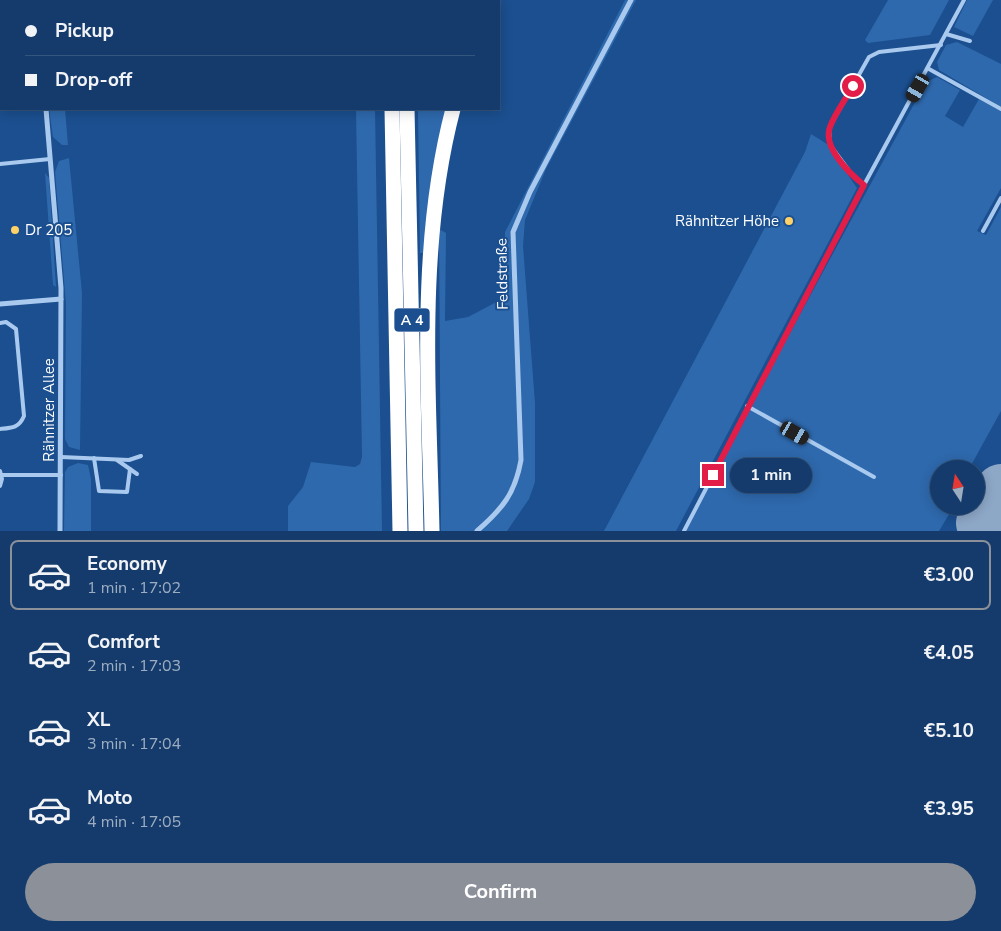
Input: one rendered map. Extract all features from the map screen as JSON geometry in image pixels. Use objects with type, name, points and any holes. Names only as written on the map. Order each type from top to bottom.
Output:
[{"type":"highway","name":"A 4","points":[[392,110],[400,531]]},
{"type":"highway","name":"A 4","points":[[407,110],[416,531]]},
{"type":"highway","points":[[432,531],[428,337],[430,248],[437,185],[453,110]]},
{"type":"street","name":"Feldstraße","points":[[477,531],[498,513],[507,500],[514,488],[521,460],[513,232],[530,192],[631,0]]},
{"type":"street","name":"Rähnitzer Allee","points":[[46,110],[61,288],[60,531]]},
{"type":"street","points":[[0,304],[61,299]]},
{"type":"lane","points":[[684,531],[747,406],[864,185],[929,69],[964,0]]},
{"type":"lane","points":[[946,34],[970,41]]},
{"type":"lane","points":[[864,185],[853,176],[830,145],[829,128],[869,57],[879,52],[941,45]]},
{"type":"lane","points":[[929,69],[1001,109]]},
{"type":"lane","points":[[0,164],[50,159]]},
{"type":"lane","points":[[983,231],[1001,198]]},
{"type":"lane","points":[[0,323],[6,322],[16,329],[24,416],[21,424],[16,427],[0,429]]},
{"type":"lane","points":[[747,406],[874,478]]},
{"type":"lane","points":[[61,457],[129,460],[139,456]]},
{"type":"lane","points":[[94,458],[99,492],[127,492],[130,469]]},
{"type":"lane","points":[[113,458],[123,462],[137,474]]},
{"type":"lane","points":[[0,486],[1,473],[61,475]]},
{"type":"shaded area","points":[[625,0],[636,0],[546,169],[525,220],[523,246],[535,403],[535,482],[529,499],[507,531],[441,531],[439,229],[446,233],[445,321],[468,317],[504,298],[505,232]]},
{"type":"shaded area","points":[[888,0],[949,0],[930,35],[868,43],[865,40]]},
{"type":"shaded area","points":[[967,0],[993,0],[973,36],[954,27]]},
{"type":"shaded area","points":[[957,42],[1001,64],[1001,107],[939,70],[937,62],[946,45]]},
{"type":"shaded area","points":[[937,77],[960,90],[945,116],[963,127],[979,99],[1001,111],[1001,188],[977,231],[986,235],[1001,207],[1001,411],[974,460],[930,460],[930,515],[949,515],[939,531],[686,531],[785,342],[926,82]]},
{"type":"shaded area","points":[[49,110],[65,110],[68,145],[62,145],[53,137]]},
{"type":"shaded area","points":[[356,110],[375,110],[382,531],[288,531],[288,506],[303,487],[311,462],[355,467],[360,464],[362,457]]},
{"type":"shaded area","points":[[418,110],[446,110],[423,253],[420,253]]},
{"type":"shaded area","points":[[811,134],[827,144],[857,188],[676,531],[604,531],[805,152]]},
{"type":"shaded area","points":[[69,158],[82,293],[80,450],[69,447],[65,439],[66,304],[55,172],[59,161]]},
{"type":"shaded area","points":[[45,173],[49,178],[56,287],[53,285]]},
{"type":"shaded area","points":[[78,463],[88,465],[91,479],[91,531],[64,531],[65,472],[68,467]]},
{"type":"runway","points":[[982,523],[1001,490]]},
{"type":"place","name":"Rähnitzer Höhe","points":[[789,221]]},
{"type":"place","name":"Dr 205","points":[[15,230]]},
{"type":"route","points":[[713,475],[747,406],[864,185],[853,176],[830,145],[829,128],[853,86]]}]
